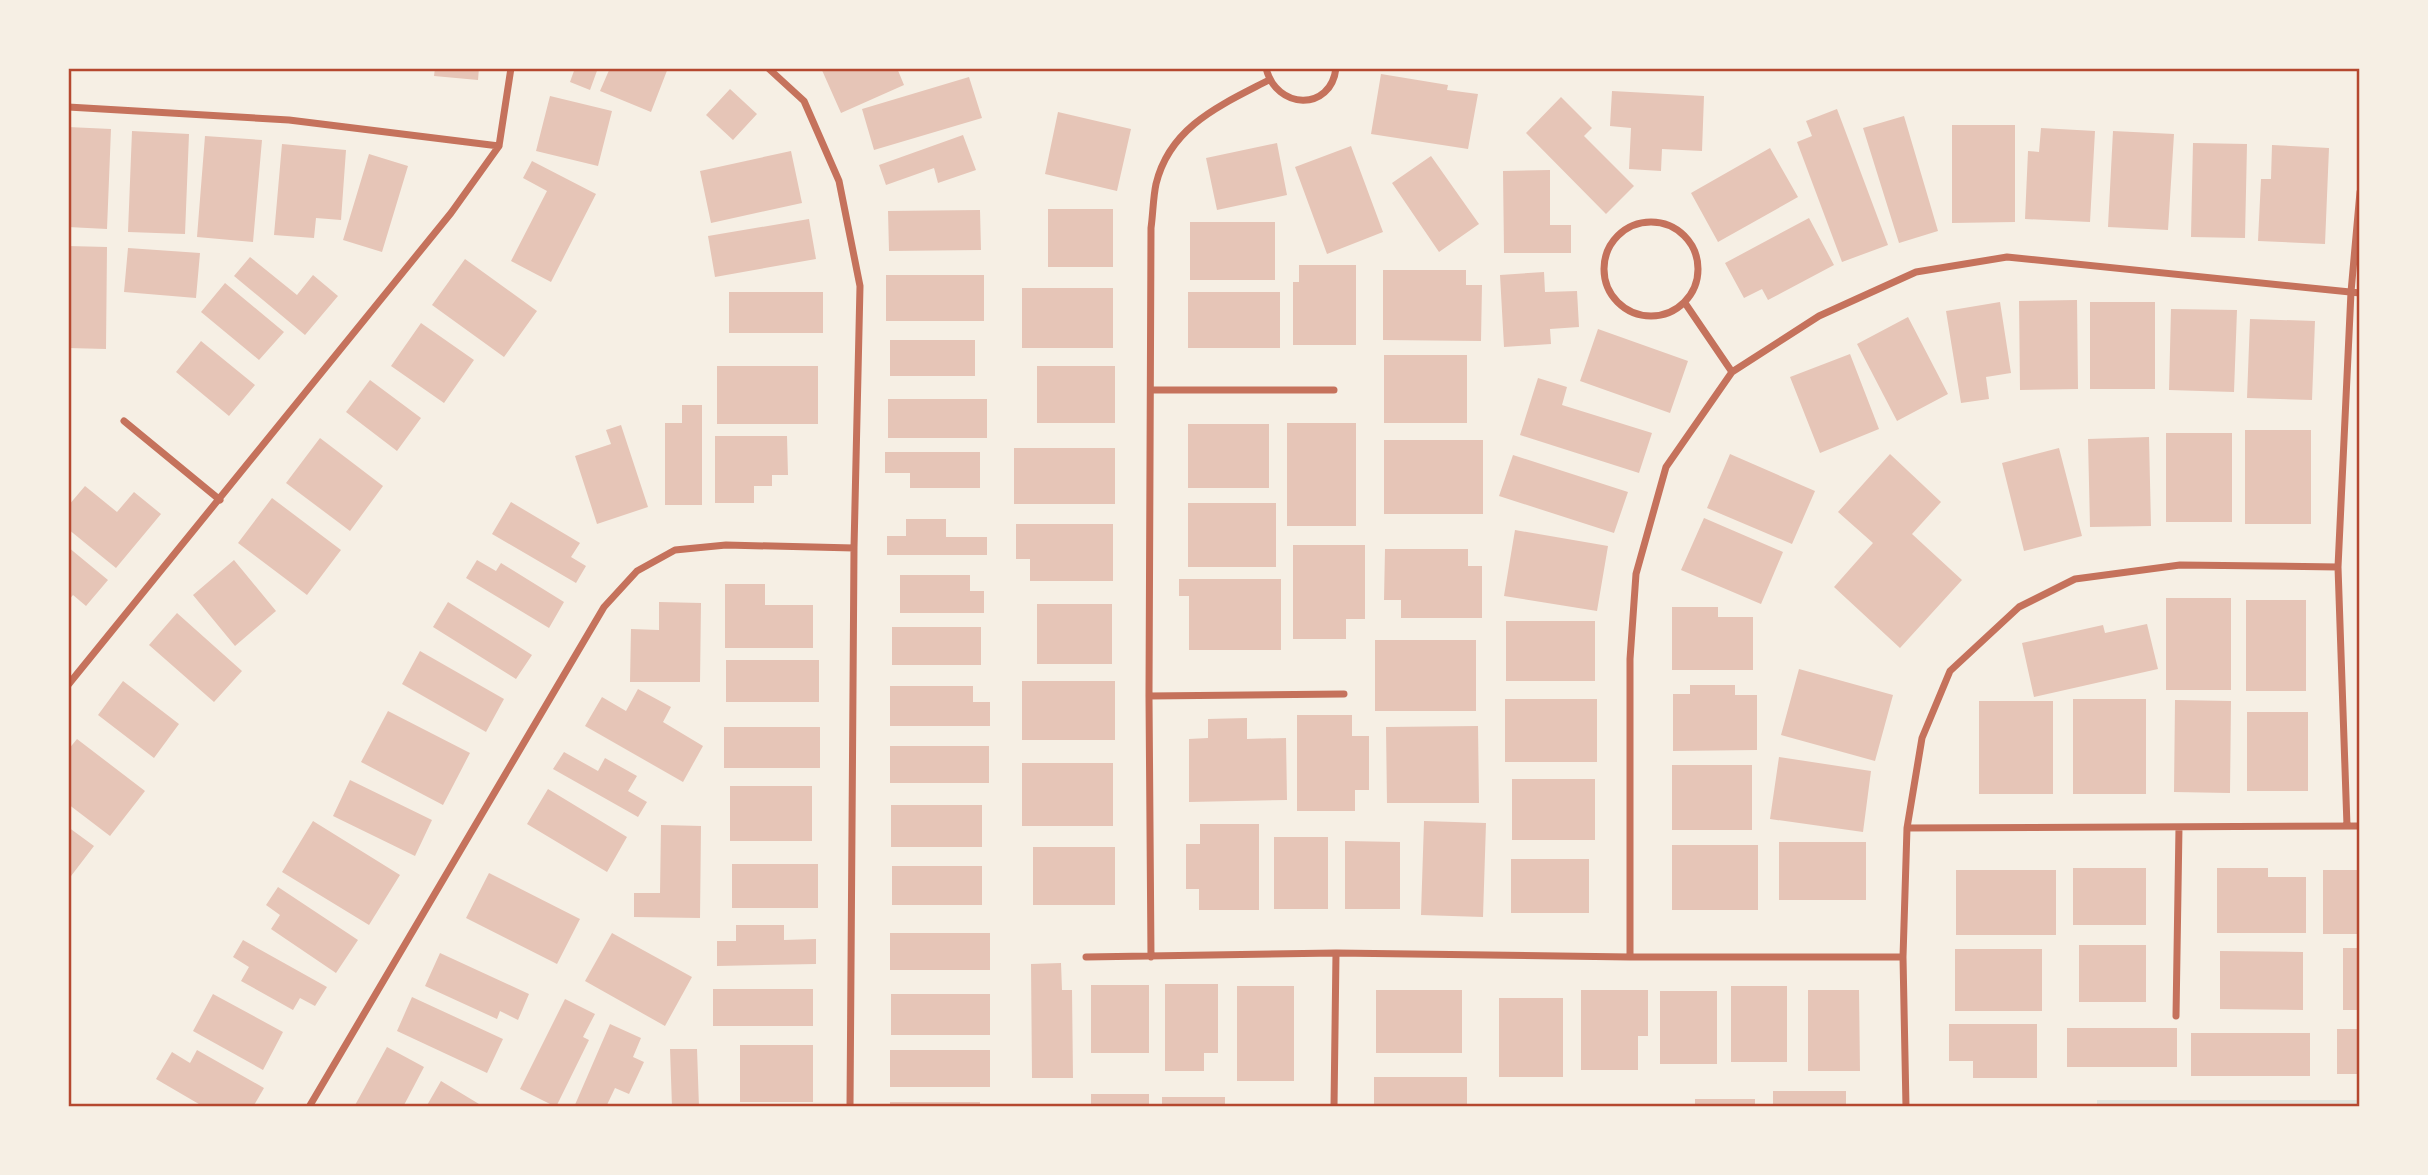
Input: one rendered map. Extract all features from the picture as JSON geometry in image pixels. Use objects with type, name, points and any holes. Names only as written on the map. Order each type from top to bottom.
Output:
[{"type":"street","points":[[68,685],[451,213],[499,146],[511,68]]},
{"type":"street","points":[[768,68],[804,101],[839,181],[860,286],[853,548],[850,1107]]},
{"type":"street","points":[[1266,68],[1269,80],[1285,97],[1297,101],[1320,96],[1329,88],[1336,68]]},
{"type":"street","points":[[1151,957],[1151,228],[1156,183],[1172,147],[1193,123],[1215,108],[1269,80]]},
{"type":"street","points":[[68,107],[289,120],[499,146]]},
{"type":"street","points":[[2347,827],[2338,567],[2360,192]]},
{"type":"street","points":[[1650,221],[1666,223],[1686,237],[1698,258],[1699,274],[1685,303],[1665,314],[1642,316],[1628,310],[1616,300],[1608,288],[1604,272],[1605,257],[1611,243],[1621,232],[1634,224],[1650,221]]},
{"type":"street","points":[[1630,957],[1630,659],[1636,574],[1666,467],[1732,372],[1819,316],[1916,272],[2007,257],[2356,292]]},
{"type":"street","points":[[1685,303],[1732,372]]},
{"type":"street","points":[[1151,390],[1335,390]]},
{"type":"street","points":[[124,421],[220,500]]},
{"type":"street","points":[[309,1107],[604,607],[637,571],[675,550],[726,545],[853,548]]},
{"type":"street","points":[[1906,1107],[1903,957],[1907,828],[1922,738],[1951,671],[2019,607],[2075,579],[2180,565],[2338,567]]},
{"type":"street","points":[[1149,696],[1343,694]]},
{"type":"street","points":[[1907,828],[2360,826]]},
{"type":"street","points":[[2176,1016],[2179,827]]},
{"type":"street","points":[[1334,1107],[1336,953]]},
{"type":"street","points":[[1086,957],[1336,953],[1903,957]]},
{"type":"shaded area","points":[[2097,1100],[2360,1100],[2360,1107],[2097,1107]]},
{"type":"building","points":[[435,68],[479,68],[478,80],[434,76]]},
{"type":"building","points":[[575,68],[598,68],[590,90],[570,82]]},
{"type":"building","points":[[610,68],[668,68],[651,112],[600,91]]},
{"type":"building","points":[[821,68],[897,68],[904,85],[841,113]]},
{"type":"building","points":[[1381,74],[1448,85],[1447,90],[1478,94],[1468,149],[1371,134]]},
{"type":"building","points":[[969,77],[982,118],[874,150],[862,109]]},
{"type":"building","points":[[730,89],[757,114],[733,140],[706,115]]},
{"type":"building","points":[[1612,91],[1704,96],[1702,151],[1662,149],[1661,171],[1629,169],[1631,128],[1610,126]]},
{"type":"building","points":[[550,96],[612,111],[598,166],[536,151]]},
{"type":"building","points":[[1561,97],[1592,128],[1584,136],[1634,186],[1606,214],[1526,133]]},
{"type":"building","points":[[1837,109],[1888,245],[1842,262],[1797,142],[1812,136],[1806,121]]},
{"type":"building","points":[[1058,112],[1131,129],[1117,191],[1045,174]]},
{"type":"building","points":[[1904,116],[1938,231],[1899,243],[1863,128]]},
{"type":"building","points":[[1952,125],[2015,125],[2015,222],[1952,223]]},
{"type":"building","points":[[68,127],[111,129],[107,229],[68,227]]},
{"type":"building","points":[[2041,128],[2095,131],[2090,222],[2025,219],[2028,151],[2039,152]]},
{"type":"building","points":[[132,131],[189,134],[185,234],[128,232]]},
{"type":"building","points":[[2113,131],[2174,134],[2168,230],[2108,227]]},
{"type":"building","points":[[963,135],[976,170],[938,183],[934,168],[886,185],[879,165]]},
{"type":"building","points":[[205,136],[262,140],[253,242],[197,237]]},
{"type":"building","points":[[1277,143],[1287,195],[1217,210],[1206,158]]},
{"type":"building","points":[[2193,143],[2247,144],[2245,238],[2191,237]]},
{"type":"building","points":[[282,144],[346,150],[341,220],[316,218],[314,238],[274,235]]},
{"type":"building","points":[[2272,145],[2329,148],[2325,244],[2258,241],[2261,179],[2271,179]]},
{"type":"building","points":[[1351,146],[1383,232],[1327,254],[1295,167]]},
{"type":"building","points":[[1770,148],[1798,197],[1718,242],[1691,193]]},
{"type":"building","points":[[791,151],[802,203],[711,223],[700,171]]},
{"type":"building","points":[[369,154],[408,166],[382,252],[343,240]]},
{"type":"building","points":[[1431,156],[1479,224],[1439,252],[1392,183]]},
{"type":"building","points":[[532,161],[596,194],[551,282],[511,261],[547,191],[523,178]]},
{"type":"building","points":[[1550,170],[1550,225],[1571,225],[1571,253],[1504,253],[1503,171]]},
{"type":"building","points":[[1048,209],[1113,209],[1113,267],[1048,267]]},
{"type":"building","points":[[980,210],[981,250],[889,251],[888,211]]},
{"type":"building","points":[[1809,218],[1834,265],[1768,300],[1762,289],[1744,298],[1725,263]]},
{"type":"building","points":[[809,219],[816,259],[715,277],[708,236]]},
{"type":"building","points":[[1190,222],[1275,222],[1275,280],[1190,280]]},
{"type":"building","points":[[68,246],[107,247],[106,349],[68,348]]},
{"type":"building","points":[[128,248],[200,253],[196,298],[124,292]]},
{"type":"building","points":[[250,257],[297,295],[313,275],[338,296],[305,335],[234,276]]},
{"type":"building","points":[[465,259],[537,311],[504,357],[432,305]]},
{"type":"building","points":[[1299,265],[1356,265],[1356,345],[1293,345],[1293,282],[1299,282]]},
{"type":"building","points":[[1383,270],[1466,270],[1466,285],[1482,285],[1481,341],[1383,340]]},
{"type":"building","points":[[1544,272],[1545,292],[1577,291],[1579,327],[1550,329],[1551,344],[1504,347],[1500,275]]},
{"type":"building","points":[[886,275],[984,275],[984,321],[886,321]]},
{"type":"building","points":[[225,283],[284,332],[259,360],[201,312]]},
{"type":"building","points":[[1022,288],[1113,288],[1113,348],[1022,348]]},
{"type":"building","points":[[729,292],[823,292],[823,333],[729,333]]},
{"type":"building","points":[[1188,292],[1280,292],[1280,348],[1188,348]]},
{"type":"building","points":[[2077,300],[2078,389],[2020,390],[2019,301]]},
{"type":"building","points":[[2000,302],[2011,373],[1986,377],[1989,399],[1961,403],[1946,311]]},
{"type":"building","points":[[2090,302],[2155,302],[2155,389],[2090,389]]},
{"type":"building","points":[[2171,309],[2237,310],[2234,392],[2169,390]]},
{"type":"building","points":[[1908,317],[1948,394],[1897,421],[1857,344]]},
{"type":"building","points":[[2250,319],[2315,321],[2312,400],[2247,398]]},
{"type":"building","points":[[421,323],[474,360],[444,403],[391,366]]},
{"type":"building","points":[[1598,329],[1688,361],[1670,413],[1580,381]]},
{"type":"building","points":[[890,340],[975,340],[975,376],[890,376]]},
{"type":"building","points":[[201,341],[255,385],[229,416],[176,372]]},
{"type":"building","points":[[1850,354],[1879,429],[1820,453],[1790,377]]},
{"type":"building","points":[[1384,355],[1467,355],[1467,423],[1384,423]]},
{"type":"building","points":[[717,366],[818,366],[818,424],[717,424]]},
{"type":"building","points":[[1037,366],[1115,366],[1115,423],[1037,423]]},
{"type":"building","points":[[1538,378],[1567,387],[1562,405],[1652,433],[1639,473],[1520,435]]},
{"type":"building","points":[[370,380],[421,418],[397,451],[346,412]]},
{"type":"building","points":[[888,399],[987,399],[987,438],[888,438]]},
{"type":"building","points":[[682,405],[702,405],[702,505],[665,505],[665,423],[682,423]]},
{"type":"building","points":[[1287,423],[1356,423],[1356,526],[1287,526]]},
{"type":"building","points":[[1188,424],[1269,424],[1269,488],[1188,488]]},
{"type":"building","points":[[621,425],[648,507],[597,524],[575,456],[611,444],[606,430]]},
{"type":"building","points":[[2245,430],[2311,430],[2311,524],[2245,524]]},
{"type":"building","points":[[2166,433],[2232,433],[2232,522],[2166,522]]},
{"type":"building","points":[[715,436],[787,436],[788,475],[772,475],[772,486],[754,486],[754,503],[715,503]]},
{"type":"building","points":[[2149,437],[2151,526],[2090,527],[2088,439]]},
{"type":"building","points":[[320,438],[383,486],[350,531],[286,483]]},
{"type":"building","points":[[1384,440],[1483,440],[1483,514],[1384,514]]},
{"type":"building","points":[[1014,448],[1115,448],[1115,504],[1014,504]]},
{"type":"building","points":[[2059,448],[2082,536],[2024,551],[2002,463]]},
{"type":"building","points":[[885,452],[980,452],[980,488],[910,488],[910,473],[885,473]]},
{"type":"building","points":[[1730,454],[1815,491],[1792,544],[1707,508]]},
{"type":"building","points":[[1890,454],[1941,502],[1912,534],[1962,580],[1900,648],[1834,587],[1873,543],[1838,512]]},
{"type":"building","points":[[1513,455],[1628,492],[1614,533],[1499,496]]},
{"type":"building","points":[[85,486],[117,512],[134,492],[161,514],[116,568],[68,529],[68,506]]},
{"type":"building","points":[[272,498],[341,550],[307,595],[238,543]]},
{"type":"building","points":[[511,502],[580,543],[571,557],[586,566],[576,583],[492,534]]},
{"type":"building","points":[[1188,503],[1276,503],[1276,567],[1188,567]]},
{"type":"building","points":[[1704,518],[1783,552],[1761,604],[1681,570]]},
{"type":"building","points":[[906,519],[946,519],[946,537],[987,537],[987,555],[887,555],[887,536],[906,536]]},
{"type":"building","points":[[1016,524],[1113,524],[1113,581],[1030,581],[1030,559],[1016,559]]},
{"type":"building","points":[[1515,530],[1608,546],[1597,611],[1504,596]]},
{"type":"building","points":[[1293,545],[1365,545],[1365,619],[1346,619],[1346,639],[1293,639]]},
{"type":"building","points":[[68,547],[108,580],[86,606],[73,595],[68,601]]},
{"type":"building","points":[[1385,549],[1468,549],[1468,566],[1482,566],[1482,618],[1401,618],[1401,600],[1384,600]]},
{"type":"building","points":[[234,560],[276,611],[235,646],[193,595]]},
{"type":"building","points":[[477,560],[496,571],[501,563],[564,602],[549,628],[466,578]]},
{"type":"building","points":[[900,575],[970,575],[970,591],[984,591],[984,613],[900,613]]},
{"type":"building","points":[[1179,579],[1281,579],[1281,650],[1189,650],[1189,596],[1179,596]]},
{"type":"building","points":[[725,584],[765,584],[765,605],[813,605],[813,648],[725,648]]},
{"type":"building","points":[[2166,598],[2231,598],[2231,690],[2166,690]]},
{"type":"building","points":[[2246,600],[2306,600],[2306,691],[2246,691]]},
{"type":"building","points":[[448,602],[532,655],[516,679],[433,627]]},
{"type":"building","points":[[659,602],[701,603],[700,682],[630,682],[631,629],[659,630]]},
{"type":"building","points":[[1037,604],[1112,604],[1112,664],[1037,664]]},
{"type":"building","points":[[1672,607],[1718,607],[1718,617],[1753,617],[1753,670],[1672,670]]},
{"type":"building","points":[[177,613],[242,671],[214,702],[149,645]]},
{"type":"building","points":[[1506,621],[1595,621],[1595,681],[1506,681]]},
{"type":"building","points":[[2147,624],[2158,669],[2034,697],[2022,643],[2103,625],[2105,633]]},
{"type":"building","points":[[892,627],[981,627],[981,665],[892,665]]},
{"type":"building","points":[[1375,640],[1476,640],[1476,711],[1375,711]]},
{"type":"building","points":[[420,651],[504,699],[486,732],[402,684]]},
{"type":"building","points":[[726,660],[819,660],[819,702],[726,702]]},
{"type":"building","points":[[1799,669],[1893,695],[1875,761],[1781,735]]},
{"type":"building","points":[[123,681],[179,724],[154,758],[98,715]]},
{"type":"building","points":[[1022,681],[1115,681],[1115,740],[1022,740]]},
{"type":"building","points":[[1690,685],[1735,685],[1735,695],[1757,695],[1757,750],[1673,751],[1673,694],[1690,694]]},
{"type":"building","points":[[890,686],[973,686],[973,702],[990,702],[990,726],[890,726]]},
{"type":"building","points":[[638,689],[671,707],[663,722],[703,746],[683,782],[585,726],[602,697],[626,711]]},
{"type":"building","points":[[1505,699],[1597,699],[1597,762],[1505,762]]},
{"type":"building","points":[[2073,699],[2146,699],[2146,794],[2073,794]]},
{"type":"building","points":[[2175,700],[2231,701],[2230,793],[2174,792]]},
{"type":"building","points":[[1979,701],[2053,701],[2053,794],[1979,794]]},
{"type":"building","points":[[388,711],[470,753],[443,805],[361,762]]},
{"type":"building","points":[[2247,712],[2308,712],[2308,791],[2247,791]]},
{"type":"building","points":[[1297,715],[1352,715],[1352,736],[1369,736],[1369,790],[1355,790],[1355,811],[1297,811]]},
{"type":"building","points":[[1247,718],[1247,739],[1286,738],[1287,800],[1189,802],[1189,739],[1208,738],[1208,719]]},
{"type":"building","points":[[1478,726],[1479,803],[1387,803],[1386,727]]},
{"type":"building","points":[[724,727],[820,727],[820,768],[724,768]]},
{"type":"building","points":[[77,739],[145,791],[110,836],[68,804],[68,750]]},
{"type":"building","points":[[890,746],[989,746],[989,783],[890,783]]},
{"type":"building","points":[[564,752],[598,771],[605,758],[637,776],[628,791],[647,802],[638,817],[553,769]]},
{"type":"building","points":[[1779,757],[1871,771],[1863,832],[1770,819]]},
{"type":"building","points":[[1022,763],[1113,763],[1113,826],[1022,826]]},
{"type":"building","points":[[1672,765],[1752,765],[1752,830],[1672,830]]},
{"type":"building","points":[[1512,779],[1595,779],[1595,840],[1512,840]]},
{"type":"building","points":[[350,780],[432,820],[415,856],[333,816]]},
{"type":"building","points":[[730,786],[812,786],[812,841],[730,841]]},
{"type":"building","points":[[548,789],[627,837],[607,872],[527,824]]},
{"type":"building","points":[[891,805],[982,805],[982,847],[891,847]]},
{"type":"building","points":[[313,821],[400,875],[369,925],[282,872]]},
{"type":"building","points":[[1424,821],[1486,823],[1483,917],[1421,915]]},
{"type":"building","points":[[1200,824],[1259,824],[1259,910],[1199,910],[1199,889],[1186,889],[1186,844],[1200,844]]},
{"type":"building","points":[[661,825],[701,826],[700,918],[634,917],[634,893],[660,893]]},
{"type":"building","points":[[68,827],[94,846],[68,880]]},
{"type":"building","points":[[1274,837],[1328,837],[1328,909],[1274,909]]},
{"type":"building","points":[[1345,841],[1400,842],[1400,909],[1345,909]]},
{"type":"building","points":[[1779,842],[1866,842],[1866,900],[1779,900]]},
{"type":"building","points":[[1672,845],[1758,845],[1758,910],[1672,910]]},
{"type":"building","points":[[1033,847],[1115,847],[1115,905],[1033,905]]},
{"type":"building","points":[[1511,859],[1589,859],[1589,913],[1511,913]]},
{"type":"building","points":[[732,864],[818,864],[818,908],[732,908]]},
{"type":"building","points":[[892,866],[982,866],[982,905],[892,905]]},
{"type":"building","points":[[2073,868],[2146,868],[2146,925],[2073,925]]},
{"type":"building","points":[[2217,868],[2268,868],[2268,877],[2306,877],[2306,933],[2217,933]]},
{"type":"building","points":[[1956,870],[2056,870],[2056,935],[1956,935]]},
{"type":"building","points":[[2323,870],[2360,870],[2360,934],[2323,934]]},
{"type":"building","points":[[489,873],[580,919],[557,964],[466,918]]},
{"type":"building","points":[[278,887],[358,940],[336,973],[271,929],[280,915],[266,905]]},
{"type":"building","points":[[736,925],[784,925],[784,940],[816,939],[816,964],[717,966],[717,941],[736,941]]},
{"type":"building","points":[[612,933],[692,977],[665,1026],[585,981]]},
{"type":"building","points":[[890,933],[990,933],[990,970],[890,970]]},
{"type":"building","points":[[243,940],[327,987],[315,1006],[300,998],[293,1010],[241,981],[249,967],[233,957]]},
{"type":"building","points":[[2079,945],[2146,945],[2146,1002],[2079,1002]]},
{"type":"building","points":[[2343,948],[2360,948],[2360,1010],[2343,1010]]},
{"type":"building","points":[[1955,949],[2042,949],[2042,1011],[1955,1011]]},
{"type":"building","points":[[2220,951],[2303,952],[2303,1010],[2220,1009]]},
{"type":"building","points":[[440,953],[529,994],[518,1020],[500,1011],[497,1019],[425,986]]},
{"type":"building","points":[[1061,963],[1062,990],[1072,990],[1073,1078],[1032,1078],[1031,964]]},
{"type":"building","points":[[1165,984],[1218,984],[1218,1053],[1204,1053],[1204,1071],[1165,1071]]},
{"type":"building","points":[[1091,985],[1149,985],[1149,1053],[1091,1053]]},
{"type":"building","points":[[1237,986],[1294,986],[1294,1081],[1237,1081]]},
{"type":"building","points":[[1731,986],[1787,986],[1787,1062],[1731,1062]]},
{"type":"building","points":[[713,989],[813,989],[813,1026],[713,1026]]},
{"type":"building","points":[[1376,990],[1462,990],[1462,1053],[1376,1053]]},
{"type":"building","points":[[1581,990],[1648,990],[1648,1036],[1638,1036],[1638,1070],[1581,1070]]},
{"type":"building","points":[[1808,990],[1859,990],[1860,1071],[1808,1071]]},
{"type":"building","points":[[1660,991],[1717,991],[1717,1064],[1660,1064]]},
{"type":"building","points":[[213,994],[283,1032],[263,1070],[193,1031]]},
{"type":"building","points":[[891,994],[990,994],[990,1035],[891,1035]]},
{"type":"building","points":[[412,997],[503,1039],[487,1073],[397,1031]]},
{"type":"building","points":[[1499,998],[1563,998],[1563,1077],[1499,1077]]},
{"type":"building","points":[[565,999],[595,1014],[583,1037],[589,1040],[556,1107],[520,1089]]},
{"type":"building","points":[[610,1024],[641,1038],[633,1057],[644,1062],[629,1094],[615,1088],[606,1107],[574,1107]]},
{"type":"building","points":[[1949,1024],[2037,1024],[2037,1078],[1973,1078],[1973,1061],[1949,1061]]},
{"type":"building","points":[[2067,1028],[2177,1028],[2177,1067],[2067,1067]]},
{"type":"building","points":[[2337,1029],[2360,1029],[2360,1074],[2337,1074]]},
{"type":"building","points":[[2191,1033],[2310,1033],[2310,1076],[2191,1076]]},
{"type":"building","points":[[740,1045],[813,1045],[813,1102],[740,1102]]},
{"type":"building","points":[[387,1047],[424,1067],[403,1107],[354,1107]]},
{"type":"building","points":[[670,1049],[697,1049],[699,1107],[672,1107]]},
{"type":"building","points":[[197,1050],[264,1088],[253,1107],[204,1107],[156,1079],[172,1052],[190,1063]]},
{"type":"building","points":[[890,1050],[990,1050],[990,1087],[890,1087]]},
{"type":"building","points":[[1374,1077],[1467,1077],[1467,1107],[1374,1107]]},
{"type":"building","points":[[441,1081],[479,1104],[478,1107],[426,1107]]},
{"type":"building","points":[[1773,1091],[1846,1091],[1846,1107],[1773,1107]]},
{"type":"building","points":[[1091,1094],[1149,1094],[1149,1107],[1091,1107]]},
{"type":"building","points":[[1162,1097],[1225,1097],[1225,1107],[1162,1107]]},
{"type":"building","points":[[1695,1099],[1755,1099],[1755,1107],[1695,1107]]},
{"type":"building","points":[[890,1102],[980,1102],[980,1107],[890,1107]]}]
